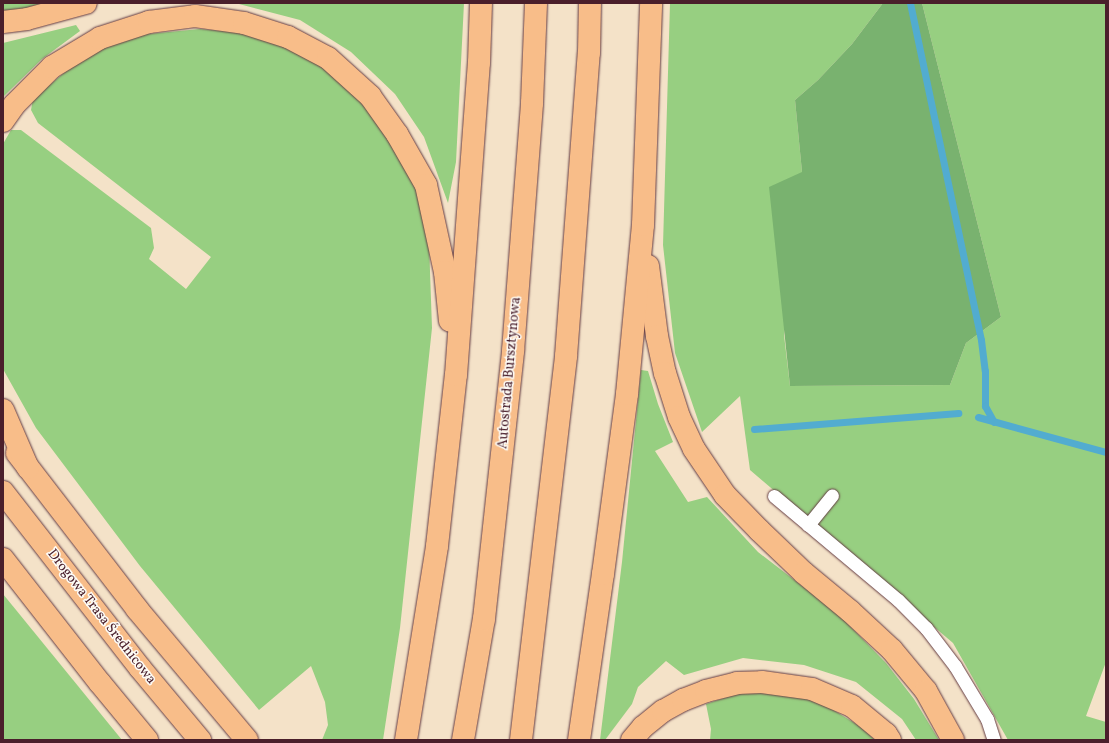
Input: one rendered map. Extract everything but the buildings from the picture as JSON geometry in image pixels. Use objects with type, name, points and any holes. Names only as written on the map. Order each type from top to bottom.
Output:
[{"type":"main road","points":[[3,22],[35,18],[86,3]]},
{"type":"main road","points":[[406,740],[437,546],[456,375],[478,70],[481,3]]},
{"type":"main road","name":"Autostrada Bursztynowa","points":[[463,740],[484,619],[513,351],[531,111],[536,3]]},
{"type":"main road","points":[[521,740],[566,356],[589,53],[590,3]]},
{"type":"main road","points":[[579,740],[604,574],[627,394],[643,225],[651,3]]},
{"type":"main road","points":[[3,122],[14,105],[52,67],[100,38],[149,22],[195,16],[244,23],[288,37],[328,58],[370,96],[397,134],[426,185],[445,272],[456,375]]},
{"type":"main road","points":[[643,225],[657,336],[664,373],[679,417],[694,449],[725,495],[804,573],[850,611],[892,650],[926,691],[953,740]]},
{"type":"main road","points":[[3,410],[28,468]]},
{"type":"main road","points":[[3,432],[28,468],[137,609],[247,740]]},
{"type":"main road","name":"Drogowa Trasa Średnicowa","points":[[3,492],[140,668],[200,740]]},
{"type":"main road","points":[[3,559],[100,683],[147,740]]},
{"type":"main road","points":[[638,733],[663,711],[683,700],[706,691],[737,682],[762,682],[812,689],[852,706],[886,734],[890,740]]},
{"type":"lane","points":[[808,525],[832,495]]},
{"type":"lane","points":[[774,496],[898,600],[926,628],[955,666],[987,719],[994,740]]},
{"type":"green space","points":[[3,3],[53,3],[3,14]]},
{"type":"green space","points":[[162,3],[464,3],[456,162],[448,203],[424,137],[395,94],[351,52],[300,20],[239,4]]},
{"type":"green space","points":[[670,3],[883,3],[852,44],[818,80],[795,100],[802,172],[784,335],[790,386],[950,385],[966,343],[1001,317],[922,3],[1106,3],[1106,662],[1086,716],[1106,722],[1106,740],[1008,740],[953,643],[750,470],[740,396],[702,432],[675,353],[663,245]]},
{"type":"green space","points":[[883,3],[922,3],[1001,317],[966,343],[950,385],[790,386],[769,187],[802,172],[795,100],[818,80],[852,44]]},
{"type":"green space","points":[[76,25],[80,31],[42,59],[3,97],[3,43]]},
{"type":"green space","points":[[200,29],[246,33],[285,47],[326,67],[363,103],[396,145],[415,185],[429,243],[432,328],[400,628],[383,740],[322,740],[328,725],[325,702],[311,666],[259,710],[140,566],[36,428],[3,369],[3,144],[11,130],[21,130],[151,228],[154,248],[149,259],[186,289],[211,257],[38,123],[31,110],[33,99],[84,56],[137,35]]},
{"type":"green space","points":[[641,370],[648,371],[658,404],[673,442],[655,451],[688,502],[707,497],[758,552],[837,613],[886,663],[914,699],[939,740],[916,740],[902,719],[856,682],[804,665],[743,658],[684,675],[666,661],[638,687],[632,704],[605,740],[600,740],[622,562]]},
{"type":"green space","points":[[3,594],[122,740],[3,740]]},
{"type":"green space","points":[[785,691],[822,703],[861,727],[875,740],[710,740],[711,729],[706,704],[742,692]]},
{"type":"waterway","points":[[910,3],[981,340],[985,371],[985,406],[994,422]]},
{"type":"waterway","points":[[754,429],[958,413]]},
{"type":"waterway","points":[[978,417],[1106,452]]}]
